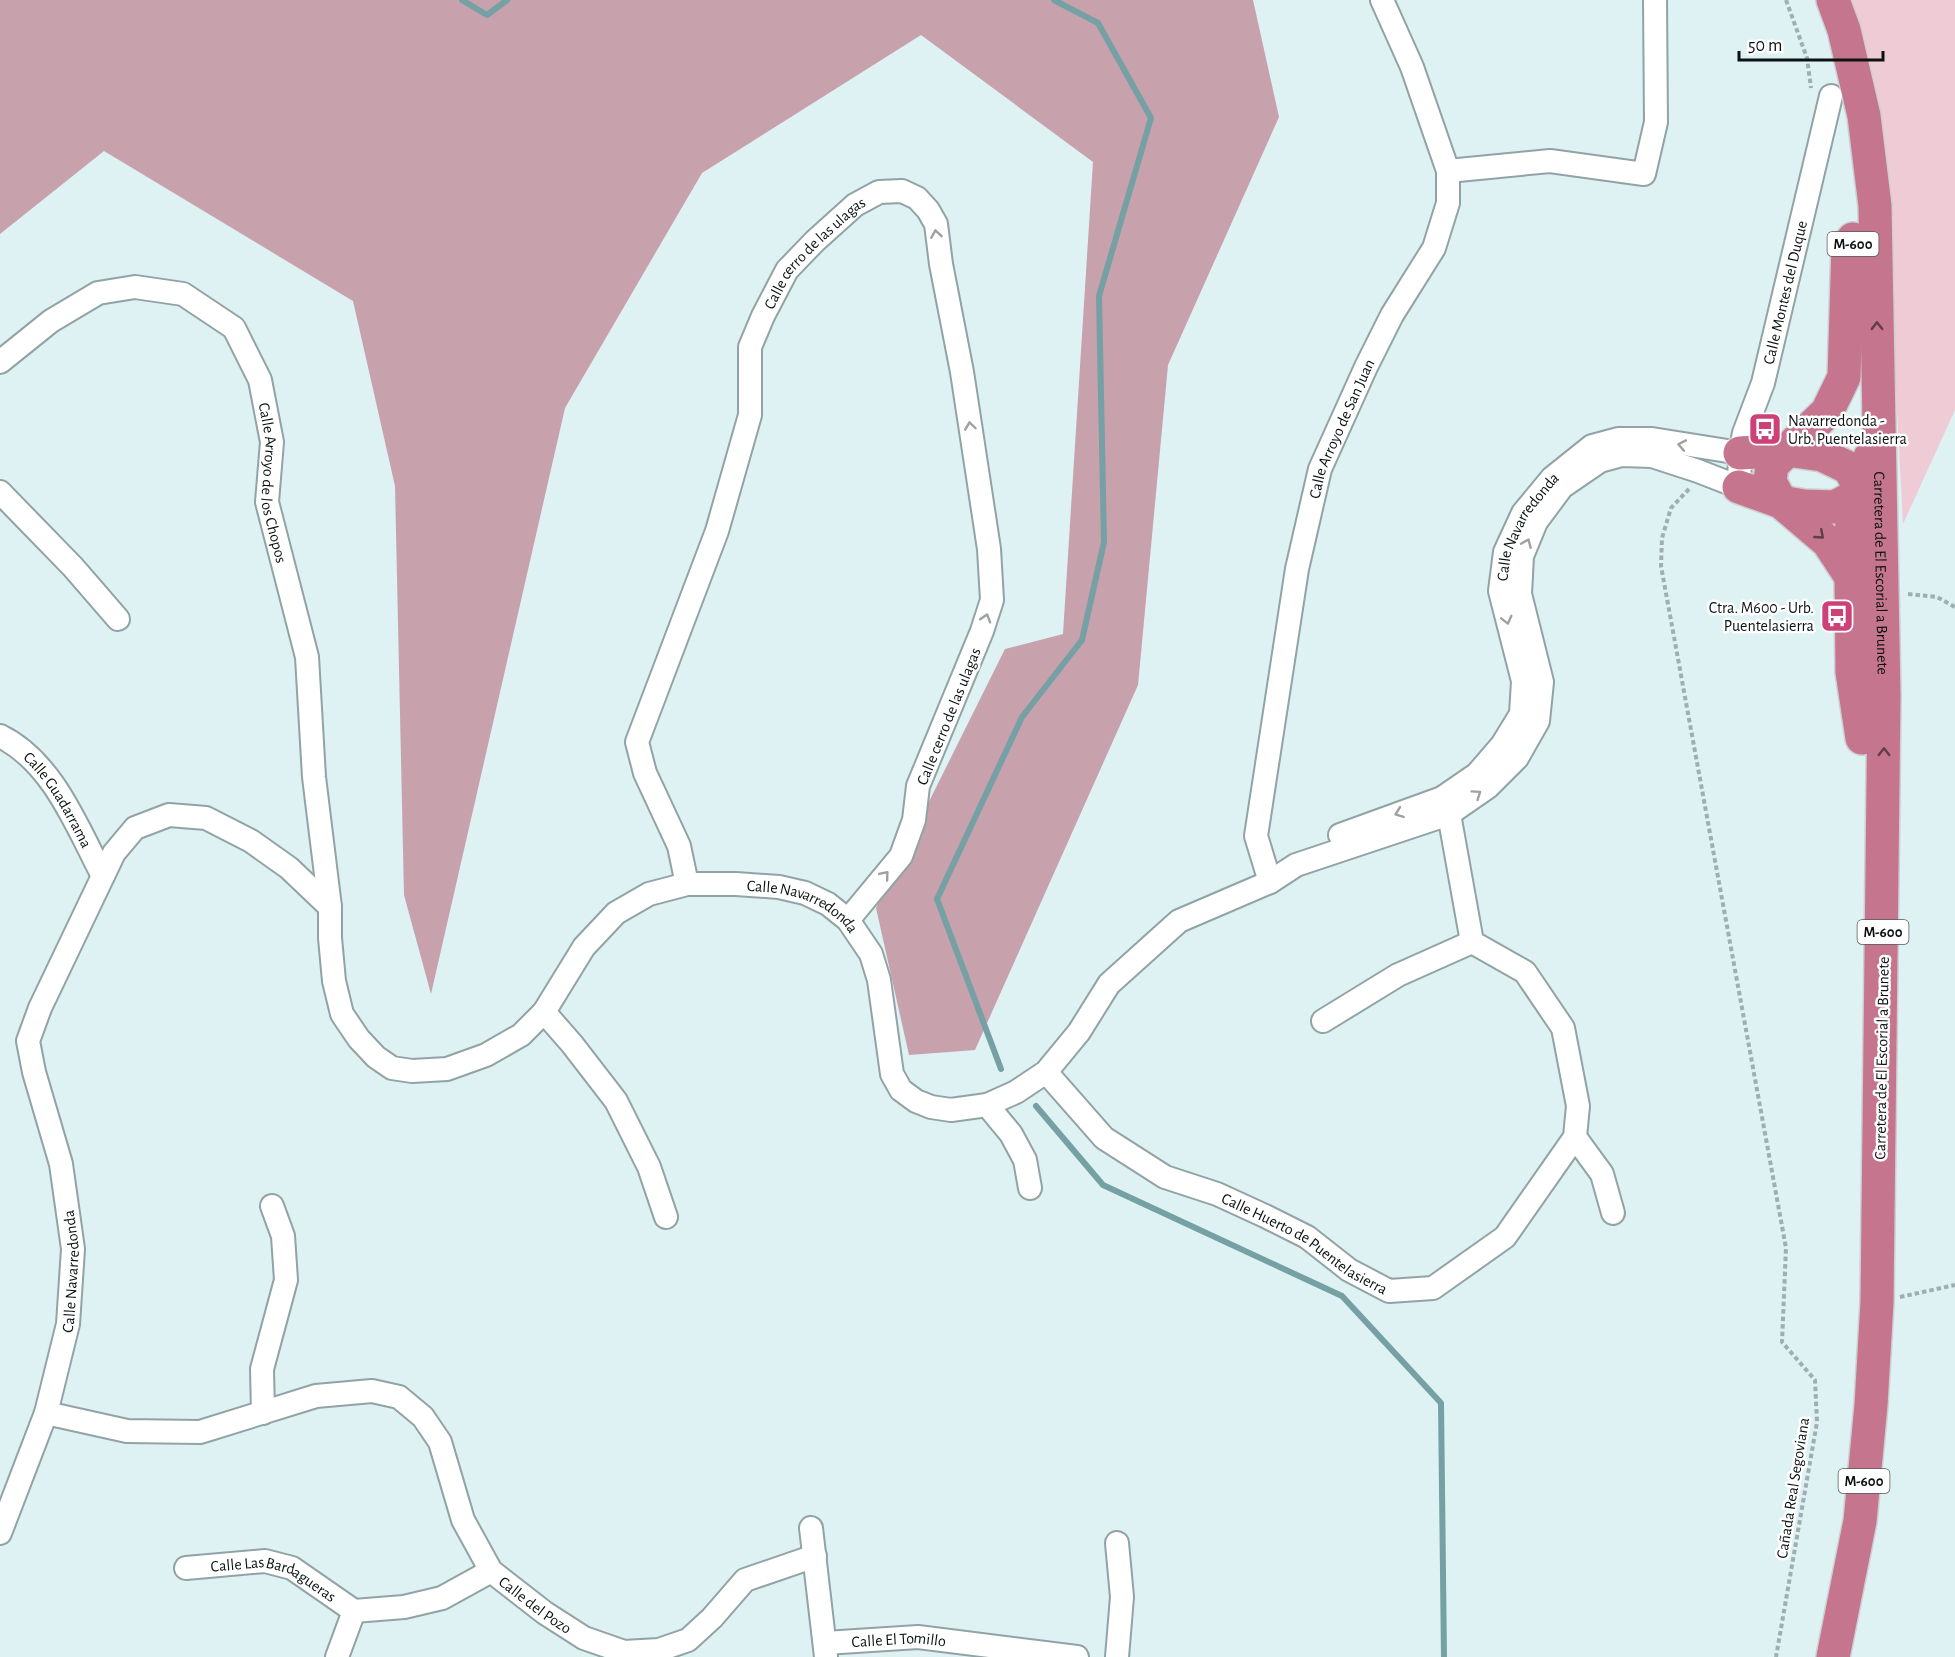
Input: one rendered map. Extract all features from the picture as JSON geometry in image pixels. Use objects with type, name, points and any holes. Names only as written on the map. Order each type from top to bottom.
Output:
[{"type":"highway","name":"Carretera de El Escorial a Brunete","points":[[1819,0],[1832,34],[1848,119],[1852,191],[1861,493],[1862,738],[1867,980],[1879,1167]]},
{"type":"highway","name":"Carretera de El Escorial a Brunete","points":[[1833,0],[1844,30],[1864,116],[1875,206],[1884,696],[1879,1167]]},
{"type":"highway","points":[[1851,577],[1828,542],[1781,502],[1770,482],[1772,465],[1827,412],[1844,377],[1848,246],[1853,239]]},
{"type":"highway","points":[[1862,738],[1852,672],[1852,512],[1871,476],[1869,416],[1879,384]]},
{"type":"highway","points":[[1740,453],[1787,450],[1822,455],[1849,468],[1870,507],[1874,658],[1877,688],[1884,696]]},
{"type":"highway","points":[[1739,487],[1781,502],[1804,506],[1835,507],[1861,493]]},
{"type":"highway","name":"M-600","points":[[1833,1657],[1860,1521],[1871,1405],[1877,1302],[1879,1167]]},
{"type":"street","name":"Calle Arroyo de San Juan","points":[[1270,882],[1256,836],[1297,569],[1320,469],[1387,326],[1434,248],[1448,202],[1448,171],[1412,67],[1382,0]]},
{"type":"street","points":[[1448,171],[1550,161],[1644,174],[1656,122],[1655,0]]},
{"type":"street","name":"Calle Montes del Duque","points":[[1739,487],[1740,453],[1744,433],[1763,383],[1821,93]]},
{"type":"street","name":"Calle cerro de las ulagas","points":[[687,884],[679,846],[645,773],[637,742],[717,531],[750,415],[750,347],[787,270],[815,241],[855,205],[879,192],[902,191],[917,198],[928,210],[936,224],[941,264],[962,372],[989,549],[992,600],[982,631],[918,786],[915,820],[901,855],[848,920]]},
{"type":"street","name":"Calle Arroyo de los Chopos","points":[[0,362],[51,321],[98,293],[135,287],[183,294],[234,328],[260,380],[272,442],[267,502],[307,657],[314,777],[330,907]]},
{"type":"street","name":"Calle Navarredonda","points":[[1445,806],[1502,745],[1521,714],[1523,681],[1500,591],[1505,552],[1523,513],[1552,478],[1592,446],[1618,439],[1652,440],[1740,453]]},
{"type":"street","name":"Calle Navarredonda","points":[[0,1533],[46,1413],[68,1324],[73,1249],[61,1164],[34,1072],[28,1041],[40,1008],[114,853],[135,828],[169,815],[206,818],[251,842],[279,862],[330,907],[334,981],[342,1014],[376,1057],[392,1068],[412,1071],[447,1069],[476,1059],[521,1035],[544,1012],[584,947],[616,913],[649,894],[687,884],[736,884],[779,887],[805,893],[828,904],[848,920],[871,954],[879,980],[892,1074],[901,1090],[916,1101],[931,1107],[951,1110],[987,1105],[1016,1092],[1046,1072],[1079,1032],[1109,984],[1179,921],[1270,882],[1290,853],[1445,806],[1488,787],[1517,758],[1538,721],[1542,682],[1520,594],[1522,556],[1536,522],[1562,487],[1600,461],[1622,455],[1652,456],[1739,487]]},
{"type":"street","points":[[0,492],[118,619]]},
{"type":"street","points":[[1882,554],[1893,574],[1896,595],[1896,607],[1883,636]]},
{"type":"street","name":"Calle Guadarrama","points":[[0,736],[8,739],[38,765],[64,802],[103,876]]},
{"type":"street","points":[[1323,1021],[1398,975],[1473,942],[1445,806]]},
{"type":"street","name":"Calle Huerto de Puentelasierra","points":[[1046,1072],[1104,1138],[1165,1177],[1217,1194],[1307,1237],[1349,1270],[1389,1291],[1434,1288],[1505,1237],[1575,1137],[1578,1106],[1563,1028],[1525,972],[1473,942]]},
{"type":"street","points":[[544,1012],[616,1101],[650,1167],[666,1217]]},
{"type":"street","points":[[987,1105],[1011,1134],[1025,1160],[1030,1188]]},
{"type":"street","points":[[1575,1137],[1602,1174],[1613,1213]]},
{"type":"street","points":[[263,1413],[262,1369],[286,1280],[283,1236],[272,1206]]},
{"type":"street","name":"Calle del Pozo","points":[[46,1413],[127,1431],[200,1432],[316,1396],[372,1391],[399,1397],[423,1417],[440,1442],[463,1520],[491,1571],[545,1613],[584,1638],[624,1652],[659,1650],[688,1640],[712,1618],[745,1580],[815,1556]]},
{"type":"street","points":[[811,1528],[826,1650]]},
{"type":"street","points":[[1117,1543],[1122,1597],[1117,1657]]},
{"type":"street","name":"Calle Las Bardagueras","points":[[186,1568],[265,1561],[292,1568],[354,1611],[404,1607],[442,1598],[491,1571]]},
{"type":"street","name":"Calle Las Bardagueras","points":[[337,1657],[354,1611]]},
{"type":"street","name":"Calle El Tomillo","points":[[826,1650],[918,1637],[1077,1657]]},
{"type":"path","points":[[1786,0],[1821,93]]},
{"type":"path","name":"Cañada Real Segoviana","points":[[1703,473],[1671,508],[1662,538],[1661,566],[1786,1248],[1782,1341],[1815,1380],[1817,1422],[1776,1657]]},
{"type":"path","points":[[1896,595],[1913,594],[1937,597],[1955,607]]},
{"type":"path","points":[[1877,1302],[1955,1285]]},
{"type":"shaded area","points":[[0,0],[1253,0],[1279,117],[1168,365],[1138,685],[975,1050],[909,1055],[876,908],[1005,649],[1063,634],[1093,162],[921,35],[702,173],[565,408],[431,994],[404,895],[395,486],[353,301],[104,151],[0,234]]},
{"type":"shaded area","points":[[1850,0],[1955,0],[1955,410],[1903,524],[1883,145]]},
{"type":"waterway","points":[[462,0],[487,15],[507,0]]},
{"type":"waterway","points":[[1001,1069],[937,899],[1022,717],[1082,640],[1104,542],[1099,296],[1151,118],[1098,23],[1054,0]]},
{"type":"waterway","points":[[1036,1106],[1103,1185],[1342,1296],[1441,1403],[1444,1657]]},
{"type":"place","name":"Navarredonda - Urb. Puentelasierra","points":[[1765,429]]},
{"type":"place","name":"Ctra. M600 - Urb. Puentelasierra","points":[[1837,616]]}]
